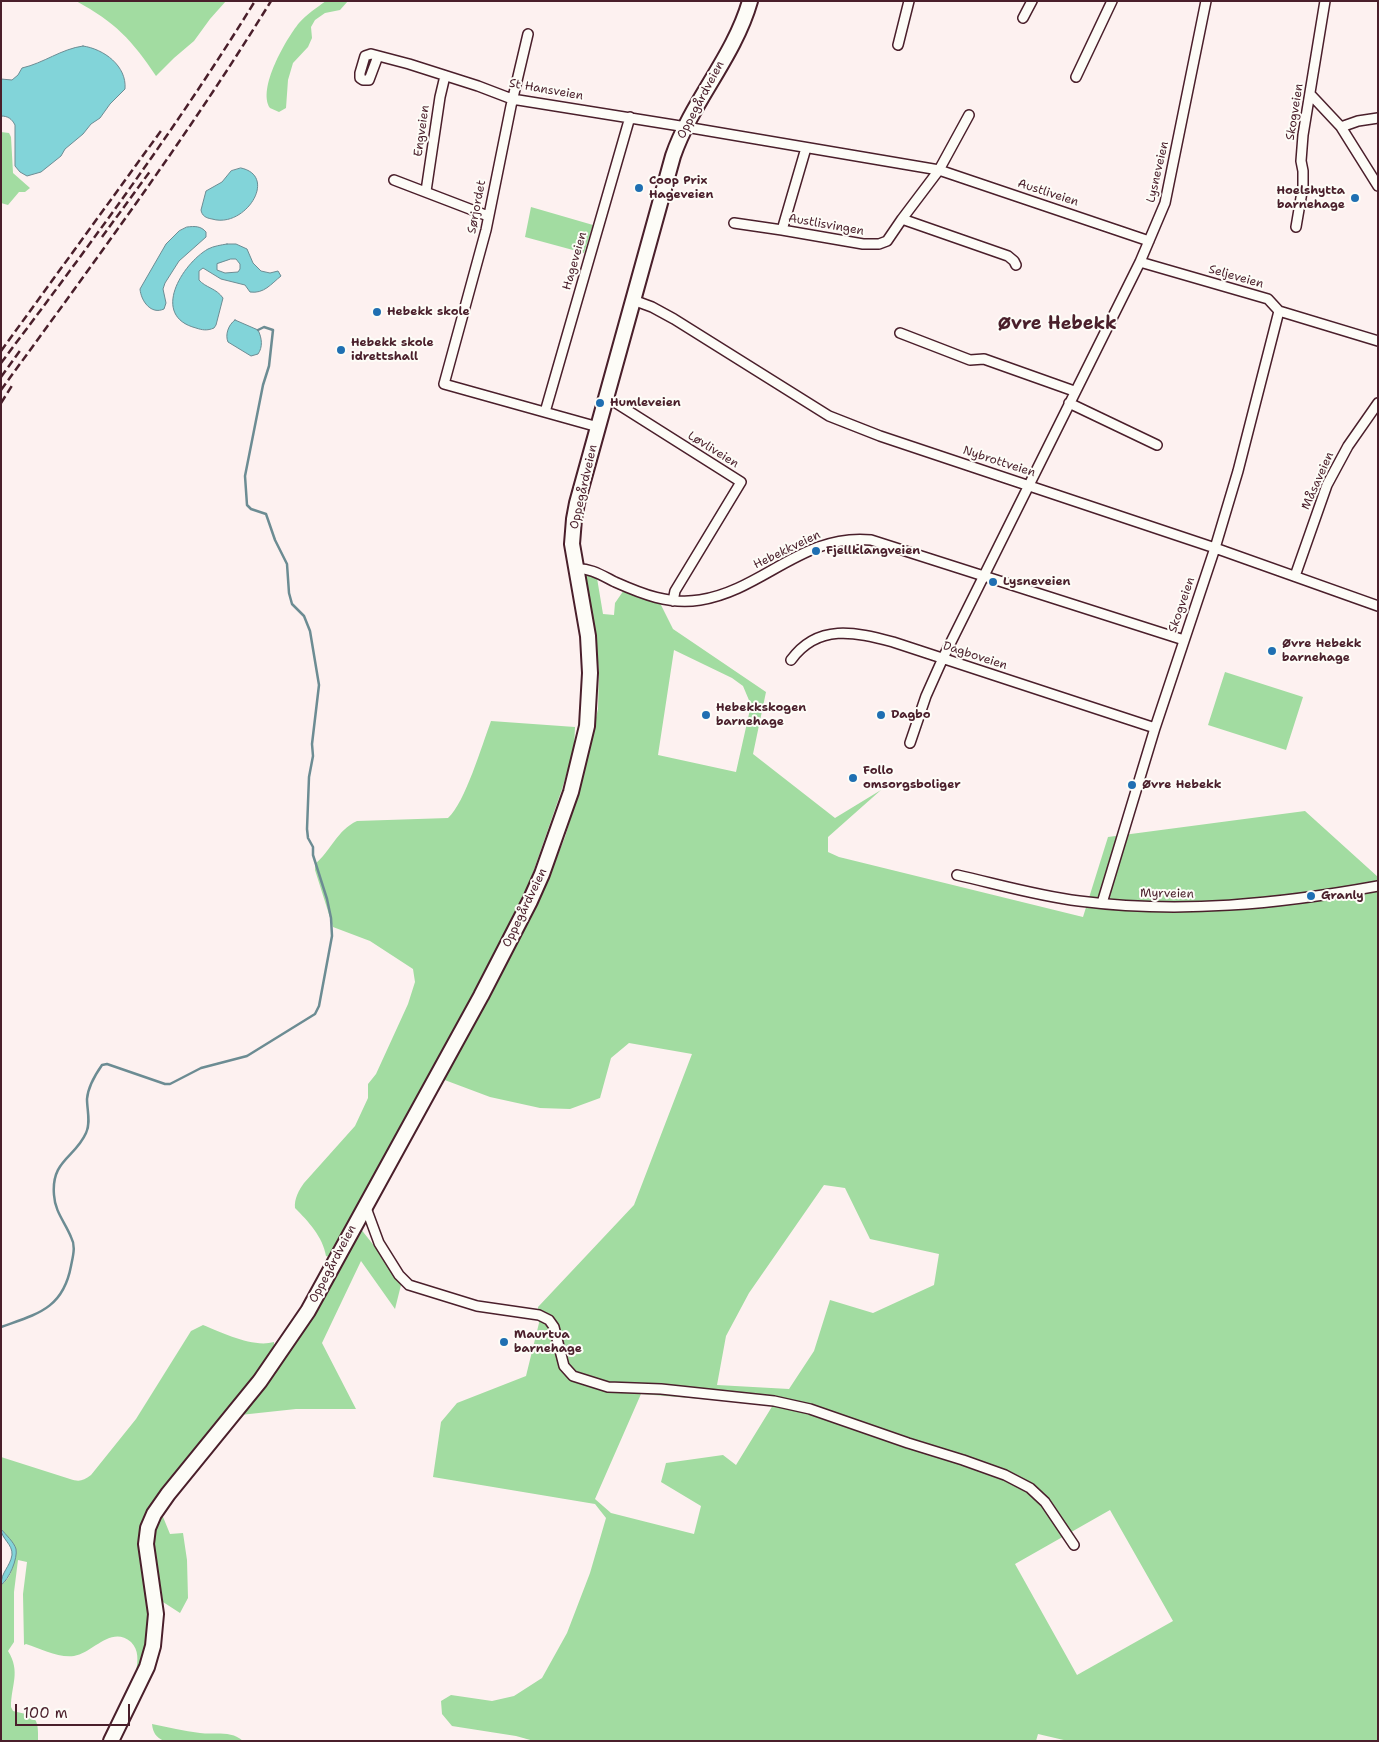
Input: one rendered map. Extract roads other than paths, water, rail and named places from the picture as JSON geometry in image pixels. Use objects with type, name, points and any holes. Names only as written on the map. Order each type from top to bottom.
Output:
[{"type":"main road","name":"Oppegårdveien","points":[[111,1741],[147,1667],[153,1646],[156,1614],[146,1544],[148,1528],[154,1514],[260,1380],[308,1311],[481,996],[542,874],[571,792],[587,726],[590,673],[588,636],[572,544],[574,519],[668,170],[684,128],[739,32],[750,1]]},
{"type":"street","points":[[898,45],[909,1]]},
{"type":"street","points":[[1023,18],[1032,1]]},
{"type":"street","points":[[1076,78],[1112,1]]},
{"type":"street","name":"Lysneveien","points":[[910,743],[926,696],[943,658],[1074,391],[1140,262],[1165,203],[1206,1]]},
{"type":"street","name":"Skogveien","points":[[1296,227],[1303,186],[1301,160],[1303,136],[1325,1]]},
{"type":"street","name":"Sørjordet","points":[[528,34],[512,99],[483,242],[444,384],[545,412]]},
{"type":"street","name":"St Hansveien","points":[[378,56],[512,99],[630,117],[684,128]]},
{"type":"street","name":"Engveien","points":[[426,191],[440,97],[445,76]]},
{"type":"street","points":[[1311,95],[1341,127],[1378,186]]},
{"type":"street","points":[[939,170],[969,115]]},
{"type":"street","name":"Hageveien","points":[[545,412],[630,117]]},
{"type":"street","points":[[1341,127],[1358,121],[1378,118]]},
{"type":"street","name":"Austliveien","points":[[684,128],[939,170],[1149,241]]},
{"type":"street","points":[[782,230],[806,148]]},
{"type":"street","name":"Austlisvingen","points":[[734,223],[863,244],[879,244],[887,241],[939,170]]},
{"type":"street","points":[[394,180],[488,216]]},
{"type":"street","points":[[902,219],[1008,256],[1016,265]]},
{"type":"street","name":"Seljeveien","points":[[1140,262],[1268,299],[1279,311],[1378,341]]},
{"type":"street","name":"Nybrottveien","points":[[633,300],[652,306],[674,318],[829,416],[880,436],[1215,548],[1378,606]]},
{"type":"street","name":"Skogveien","points":[[1102,903],[1155,728],[1215,548],[1238,471],[1279,311]]},
{"type":"street","points":[[900,333],[970,360],[984,359],[1074,391]]},
{"type":"street","name":"Løvliveien","points":[[606,398],[741,482],[679,584],[673,601]]},
{"type":"street","points":[[1069,403],[1156,445]]},
{"type":"street","name":"Måsaveien","points":[[1295,576],[1330,478],[1348,446],[1378,403]]},
{"type":"street","points":[[545,412],[598,427]]},
{"type":"street","name":"Hebekkveien","points":[[576,569],[589,570],[644,594],[673,601],[699,600],[721,595],[746,584],[819,546],[852,539],[879,542],[1184,640]]},
{"type":"street","name":"Dagboveien","points":[[791,660],[798,650],[822,636],[842,632],[862,634],[943,658],[1155,728]]},
{"type":"street","name":"Myrveien","points":[[957,874],[1060,898],[1148,906],[1231,906],[1291,900],[1378,886]]},
{"type":"street","points":[[365,1205],[379,1243],[399,1275],[409,1284],[477,1306],[539,1315],[549,1320],[554,1327],[564,1366],[573,1376],[608,1387],[661,1389],[774,1400],[810,1409],[963,1460],[1005,1475],[1030,1488],[1045,1502],[1074,1545]]},
{"type":"water","points":[[83,46],[99,51],[113,60],[122,73],[125,89],[110,104],[100,118],[65,149],[61,156],[41,172],[27,176],[15,166],[15,125],[10,118],[1,116],[1,79],[12,80],[22,68],[67,50]]},
{"type":"water","points":[[241,168],[252,173],[257,181],[257,190],[253,200],[246,209],[236,216],[224,220],[208,218],[202,214],[201,210],[206,191],[222,182],[231,171]]},
{"type":"water","points":[[187,227],[202,229],[206,232],[206,237],[179,261],[163,289],[166,303],[164,309],[155,310],[148,306],[142,298],[140,289],[166,244],[179,231]]},
{"type":"water","points":[[225,244],[236,244],[247,249],[253,263],[261,271],[270,273],[278,271],[281,276],[263,290],[250,292],[245,285],[221,279],[203,268],[199,271],[199,280],[223,298],[216,325],[214,328],[205,330],[182,322],[175,313],[173,302],[175,290],[181,277],[198,256],[210,248]],"holes":[[[236,259],[240,264],[238,272],[225,273],[217,270],[217,264]]]},
{"type":"water","points":[[235,320],[258,330],[261,348],[258,354],[251,356],[228,342],[228,330]]},
{"type":"water","points":[[1,1529],[14,1544],[16,1553],[10,1574],[1,1585],[2,1577],[9,1563],[12,1551]]},
{"type":"waterway","points":[[1,1327],[46,1308],[62,1292],[67,1280],[74,1247],[73,1240],[56,1207],[54,1183],[60,1167],[86,1133],[89,1121],[88,1094],[92,1081],[102,1065],[107,1064],[165,1084],[170,1084],[201,1068],[247,1056],[315,1014],[319,1006],[332,936],[327,899],[313,855],[313,847],[308,838],[307,829],[309,777],[313,756],[312,744],[319,685],[310,631],[304,616],[292,604],[289,593],[287,564],[275,540],[266,514],[251,509],[247,505],[245,476],[263,385],[269,366],[273,330],[264,327],[258,330]]},
{"type":"railway","points":[[1,363],[164,140],[255,1]]},
{"type":"railway","points":[[1,390],[174,150],[271,1]]},
{"type":"railway","points":[[1,351],[163,128]]},
{"type":"railway","points":[[102,237],[151,170]]},
{"type":"railway","points":[[1,377],[22,348]]},
{"type":"railway","points":[[1,403],[13,384]]},
{"type":"place","name":"Coop Prix Hageveien","points":[[639,188]]},
{"type":"place","name":"Hoelshytta barnehage","points":[[1355,198]]},
{"type":"place","name":"Hebekk skole","points":[[377,312]]},
{"type":"place","name":"Hebekk skole idrettshall","points":[[341,350]]},
{"type":"place","name":"Humleveien","points":[[600,403]]},
{"type":"place","name":"Fjellklangveien","points":[[816,551]]},
{"type":"place","name":"Lysneveien","points":[[993,582]]},
{"type":"place","name":"Øvre Hebekk barnehage","points":[[1272,651]]},
{"type":"place","name":"Hebekkskogen barnehage","points":[[706,715]]},
{"type":"place","name":"Dagbo","points":[[881,715]]},
{"type":"place","name":"Follo omsorgsboliger","points":[[853,778]]},
{"type":"place","name":"Øvre Hebekk","points":[[1132,785]]},
{"type":"place","name":"Granly","points":[[1311,896]]},
{"type":"place","name":"Maurtua barnehage","points":[[504,1342]]},
{"type":"district","name":"Øvre Hebekk","points":[[1057,324]]}]
